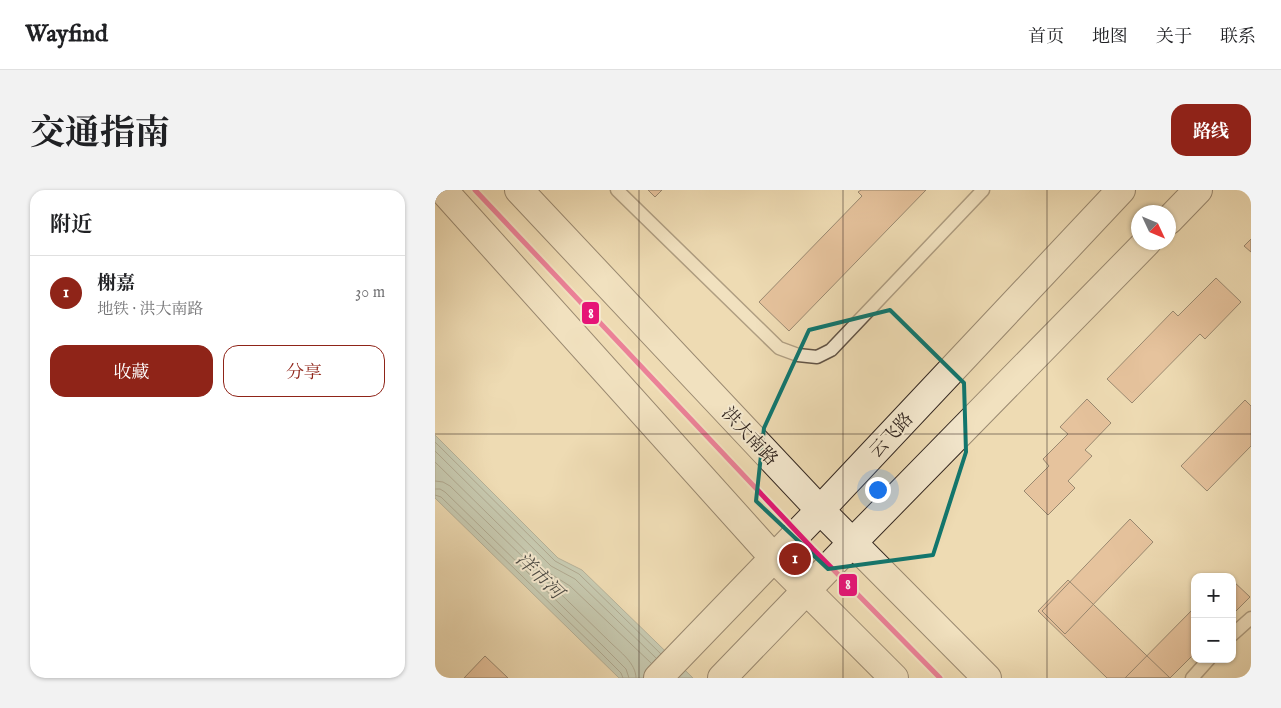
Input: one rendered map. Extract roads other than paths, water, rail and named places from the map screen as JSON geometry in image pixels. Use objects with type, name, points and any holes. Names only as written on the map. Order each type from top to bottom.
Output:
[{"type":"main road","points":[[443,190],[774,558],[894,678]]},
{"type":"main road","name":"洪大南路","points":[[519,190],[820,510],[987,678]]},
{"type":"main road","name":"云飞路","points":[[658,678],[820,510],[1121,190]]},
{"type":"main road","points":[[1176,213],[1198,190]]},
{"type":"main road","points":[[722,678],[1139,250]]},
{"type":"lane","points":[[617,190],[779,348],[798,355],[817,357],[831,350],[983,190]]},
{"type":"lane","points":[[1236,631],[1251,618]]},
{"type":"lane","points":[[1192,678],[1205,663]]},
{"type":"water","name":"洋市河","points":[[435,435],[558,558],[582,570],[693,678],[619,678],[435,498]]},
{"type":"place","name":"榭嘉","points":[[795,559]]}]
